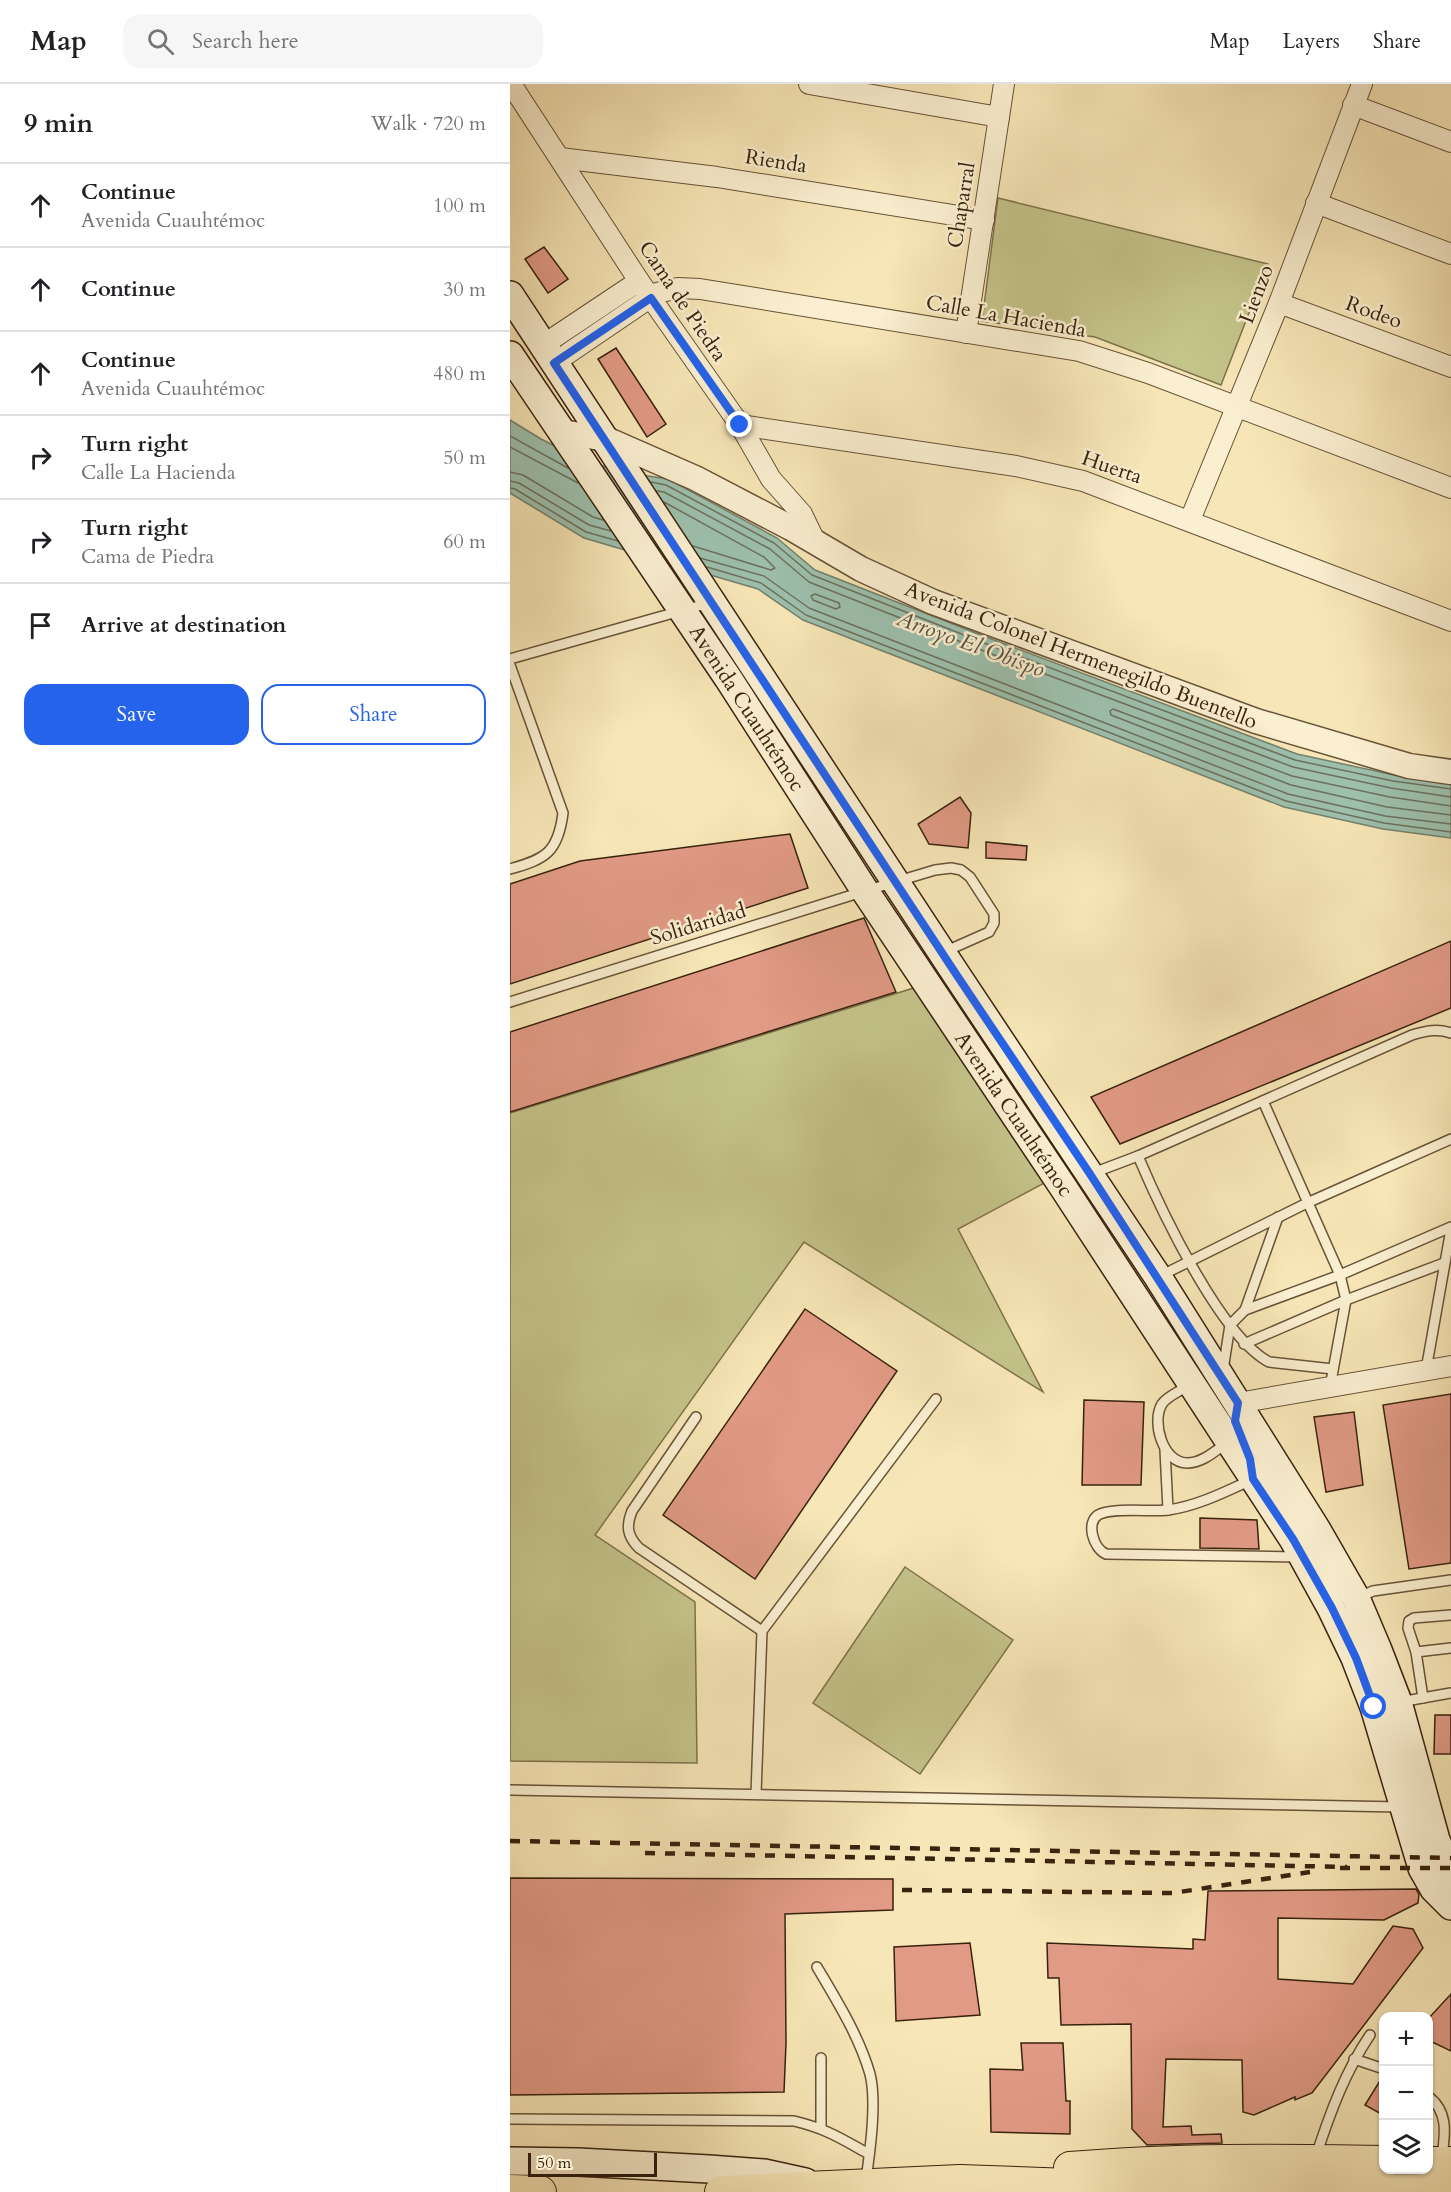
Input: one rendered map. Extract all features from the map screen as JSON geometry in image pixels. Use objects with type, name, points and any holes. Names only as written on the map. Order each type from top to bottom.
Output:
[{"type":"main road","name":"Avenida Cuauhtémoc","points":[[510,295],[942,953],[1158,1277],[1317,1530],[1344,1603],[1393,1703],[1434,1841],[1451,1875]]},
{"type":"main road","name":"Avenida Cuauhtémoc","points":[[510,355],[678,603],[865,891],[1057,1178],[1303,1557],[1344,1603]]},
{"type":"main road","points":[[1175,1360],[1195,1372],[1217,1398],[1238,1403],[1235,1421],[1250,1459],[1253,1479]]},
{"type":"main road","name":"Avenida Cuauhtémoc","points":[[1393,1703],[1402,1807],[1434,1841]]},
{"type":"main road","name":"Avenida Cuauhtémoc","points":[[1434,1841],[1422,1868],[1434,1889],[1451,1906]]},
{"type":"main road","points":[[510,2161],[578,2162],[764,2173],[832,2188]]},
{"type":"main road","points":[[721,2192],[960,2181],[1124,2164],[1379,2162]]},
{"type":"main road","points":[[960,2181],[1234,2191],[1443,2170]]},
{"type":"main road","points":[[510,2191],[540,2192]]},
{"type":"street","name":"Cama de Piedra","points":[[511,84],[651,298],[740,425],[796,521]]},
{"type":"street","points":[[809,84],[999,117]]},
{"type":"street","name":"Chaparral","points":[[966,333],[1004,84]]},
{"type":"street","name":"Lienzo","points":[[1190,520],[1279,303],[1362,84]]},
{"type":"street","points":[[1353,105],[1451,141]]},
{"type":"street","name":"Rienda","points":[[560,158],[717,177],[984,220]]},
{"type":"street","points":[[1316,202],[1451,254]]},
{"type":"street","points":[[548,354],[639,280]]},
{"type":"street","name":"Calle La Hacienda","points":[[548,354],[657,293],[668,290],[700,289],[1079,351],[1148,373],[1451,488]]},
{"type":"street","name":"Rodeo","points":[[1279,303],[1451,367]]},
{"type":"street","name":"Huerta","points":[[740,425],[1016,466],[1083,481],[1451,621]]},
{"type":"street","name":"Avenida Colonel Hermenegildo Buentello","points":[[568,439],[611,447],[695,478],[743,502],[796,521],[816,543],[861,569],[933,602],[1256,721],[1409,766],[1451,772]]},
{"type":"street","points":[[1238,1403],[1332,1378],[1451,1366]]},
{"type":"lane","points":[[510,658],[624,625],[678,603],[706,595]]},
{"type":"lane","points":[[510,665],[563,813],[560,833],[550,851],[531,863],[510,870]]},
{"type":"lane","name":"Solidaridad","points":[[510,1002],[865,891],[935,870],[951,868],[961,870],[970,877],[994,914],[994,923],[989,932],[942,953]]},
{"type":"lane","points":[[1090,1174],[1138,1156],[1412,1035],[1442,1030],[1451,1033]]},
{"type":"lane","points":[[1138,1156],[1163,1213],[1190,1261],[1244,1344],[1269,1362],[1332,1378],[1346,1300],[1340,1275],[1263,1101]]},
{"type":"lane","points":[[1158,1277],[1307,1203],[1451,1140]]},
{"type":"lane","points":[[1245,1310],[1278,1217]]},
{"type":"lane","points":[[1222,1378],[1230,1325],[1245,1310],[1340,1275],[1451,1228]]},
{"type":"lane","points":[[1426,1370],[1451,1228]]},
{"type":"lane","points":[[1244,1344],[1346,1300],[1444,1263]]},
{"type":"lane","points":[[1168,1510],[1165,1450],[1158,1418],[1164,1401],[1191,1384]]},
{"type":"lane","points":[[756,1794],[762,1631],[936,1399]]},
{"type":"lane","points":[[696,1417],[632,1511],[628,1521],[628,1531],[639,1548],[762,1631]]},
{"type":"lane","points":[[1165,1450],[1174,1460],[1186,1463],[1202,1460],[1229,1441]]},
{"type":"lane","points":[[1253,1479],[1193,1504],[1168,1510],[1107,1512],[1098,1515],[1094,1520],[1094,1543],[1099,1551],[1106,1554],[1303,1557]]},
{"type":"lane","points":[[1344,1603],[1373,1591],[1451,1580]]},
{"type":"lane","points":[[1393,1703],[1416,1652],[1408,1628],[1409,1621],[1414,1618],[1451,1615]]},
{"type":"lane","points":[[1416,1652],[1451,1648]]},
{"type":"lane","points":[[1393,1703],[1451,1693]]},
{"type":"lane","points":[[510,1790],[1402,1807]]},
{"type":"lane","points":[[817,1967],[848,2022],[870,2076],[872,2096],[866,2185]]},
{"type":"lane","points":[[1315,2161],[1328,2119],[1354,2058],[1370,2035]]},
{"type":"lane","points":[[821,2058],[821,2127]]},
{"type":"lane","points":[[1354,2058],[1379,2067]]},
{"type":"lane","points":[[1433,2100],[1443,2113],[1445,2124],[1443,2170]]},
{"type":"lane","points":[[510,2119],[794,2121],[821,2127],[835,2133],[869,2154]]},
{"type":"lane","points":[[510,2151],[578,2162]]},
{"type":"shaded area","points":[[998,198],[1268,264],[1221,385],[1095,337],[982,321]]},
{"type":"shaded area","points":[[917,987],[1048,1181],[958,1229],[1043,1392],[804,1242],[595,1535],[695,1602],[697,1763],[510,1761],[510,1113]]},
{"type":"shaded area","points":[[905,1567],[1013,1640],[920,1774],[813,1703]]},
{"type":"water","name":"Arroyo El Obispo","points":[[510,420],[541,439],[587,462],[628,473],[668,479],[777,538],[815,570],[994,640],[1297,754],[1394,775],[1451,783],[1451,838],[1383,829],[1284,807],[803,620],[758,589],[584,538],[510,493]]},
{"type":"building","points":[[544,247],[568,279],[548,293],[525,259]]},
{"type":"building","points":[[616,348],[666,424],[647,437],[598,359]]},
{"type":"building","points":[[960,797],[971,813],[968,848],[929,844],[918,824]]},
{"type":"building","points":[[790,834],[808,888],[510,984],[510,884],[580,861]]},
{"type":"building","points":[[986,842],[1027,846],[1026,860],[986,858]]},
{"type":"building","points":[[864,918],[896,992],[510,1112],[510,1032]]},
{"type":"building","points":[[1451,941],[1451,1008],[1120,1144],[1091,1097]]},
{"type":"building","points":[[805,1309],[897,1371],[755,1579],[663,1515]]},
{"type":"building","points":[[1451,1394],[1451,1563],[1409,1569],[1383,1405]]},
{"type":"building","points":[[1084,1400],[1144,1402],[1141,1485],[1082,1485]]},
{"type":"building","points":[[1354,1412],[1363,1485],[1326,1492],[1314,1417]]},
{"type":"building","points":[[1200,1518],[1257,1520],[1259,1549],[1200,1548]]},
{"type":"building","points":[[1435,1715],[1451,1715],[1451,1754],[1434,1754]]},
{"type":"building","points":[[510,1878],[893,1879],[893,1910],[785,1914],[784,2092],[510,2095]]},
{"type":"building","points":[[1416,1889],[1419,1894],[1418,1903],[1384,1920],[1278,1918],[1278,1979],[1353,1984],[1393,1926],[1413,1929],[1423,1948],[1312,2093],[1295,2100],[1295,2097],[1254,2115],[1243,2112],[1242,2060],[1166,2059],[1163,2127],[1191,2126],[1192,2135],[1221,2134],[1222,2143],[1147,2145],[1132,2129],[1131,2024],[1061,2025],[1059,1978],[1048,1978],[1047,1943],[1193,1949],[1193,1939],[1205,1940],[1208,1891]]},
{"type":"building","points":[[970,1943],[980,2015],[896,2021],[894,1947]]},
{"type":"building","points":[[1451,1994],[1451,2051],[1433,2042],[1433,2014]]},
{"type":"building","points":[[1021,2043],[1063,2043],[1066,2101],[1070,2101],[1070,2134],[991,2132],[990,2069],[1023,2070]]},
{"type":"building","points":[[1379,2082],[1379,2113],[1365,2105]]},
{"type":"railway","points":[[510,1841],[1451,1858]]},
{"type":"railway","points":[[645,1853],[1347,1867]]},
{"type":"railway","points":[[1340,1868],[1451,1868]]},
{"type":"railway","points":[[902,1890],[1173,1893],[1310,1872]]},
{"type":"route","points":[[740,425],[651,298],[554,363],[1158,1277],[1238,1403],[1235,1421],[1250,1459],[1253,1479],[1293,1539],[1332,1608],[1356,1658],[1374,1707]]}]
